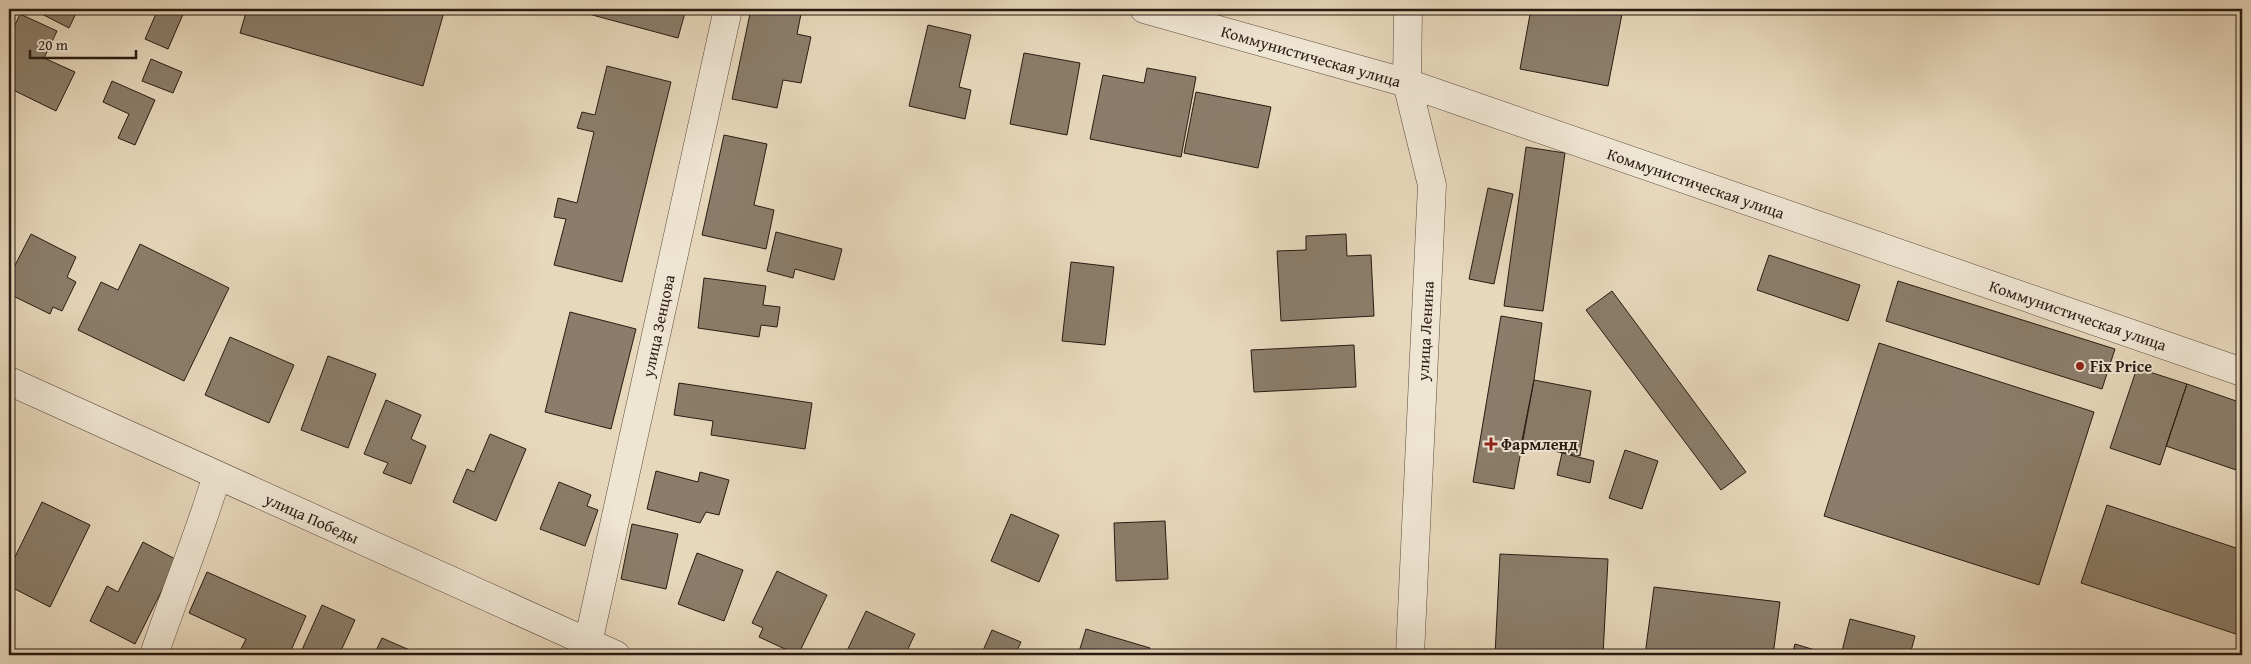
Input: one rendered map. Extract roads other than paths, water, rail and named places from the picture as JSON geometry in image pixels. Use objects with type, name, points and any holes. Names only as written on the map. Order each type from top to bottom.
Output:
[{"type":"street","name":"улица Зенцова","points":[[588,644],[728,9]]},
{"type":"street","name":"Коммунистическая улица","points":[[1144,9],[1407,83],[2242,372]]},
{"type":"street","name":"улица Ленина","points":[[1408,9],[1407,83],[1432,185],[1410,655]]},
{"type":"street","name":"улица Победы","points":[[9,381],[616,655]]},
{"type":"street","points":[[154,655],[175,592],[202,526],[217,475]]},
{"type":"place","name":"Fix Price","points":[[2080,366]]},
{"type":"place","name":"Фармленд","points":[[1491,444]]}]
